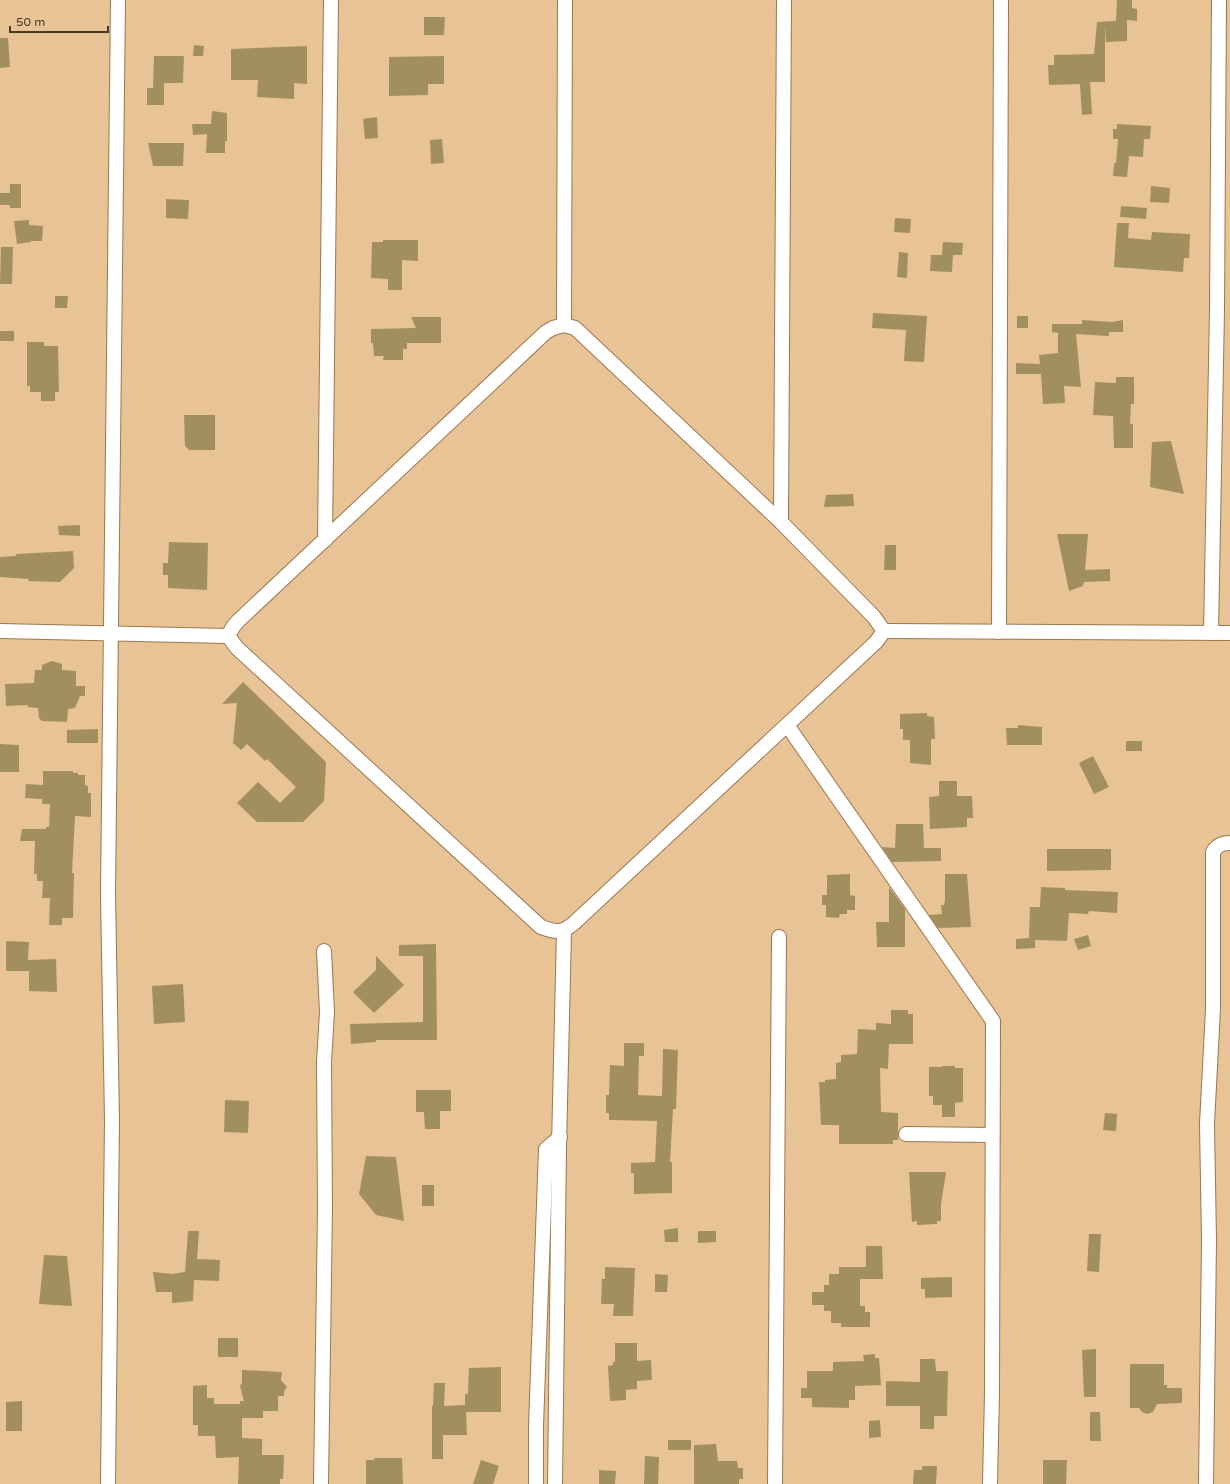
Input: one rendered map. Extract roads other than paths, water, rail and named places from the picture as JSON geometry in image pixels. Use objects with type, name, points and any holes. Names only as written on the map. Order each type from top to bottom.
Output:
[{"type":"street","points":[[108,1484],[112,1120],[108,893],[118,0]]},
{"type":"street","points":[[325,540],[331,0]]},
{"type":"street","points":[[564,325],[565,0]]},
{"type":"street","points":[[781,522],[784,0]]},
{"type":"street","points":[[998,632],[1001,0]]},
{"type":"street","points":[[1211,633],[1217,301],[1219,0]]},
{"type":"street","points":[[228,636],[232,626],[546,332],[564,325],[575,328],[781,522],[874,617],[884,631]]},
{"type":"street","points":[[0,631],[112,632],[228,636]]},
{"type":"street","points":[[228,636],[237,648],[541,927],[553,931],[564,931],[876,642],[884,631]]},
{"type":"street","points":[[884,631],[1230,633]]},
{"type":"street","points":[[787,725],[993,1021],[992,1393],[990,1484]]},
{"type":"street","points":[[1206,1484],[1209,1248],[1207,1124],[1212,1009],[1213,852],[1216,847],[1223,843],[1230,843]]},
{"type":"street","points":[[555,1484],[564,931]]},
{"type":"street","points":[[775,1484],[779,937]]},
{"type":"street","points":[[321,1484],[325,1224],[324,1062],[327,1012],[324,951]]},
{"type":"street","points":[[906,1134],[992,1136]]},
{"type":"street","points":[[536,1484],[536,1426],[546,1149],[560,1137]]},
{"type":"street","points":[[536,1426],[555,1428]]}]
